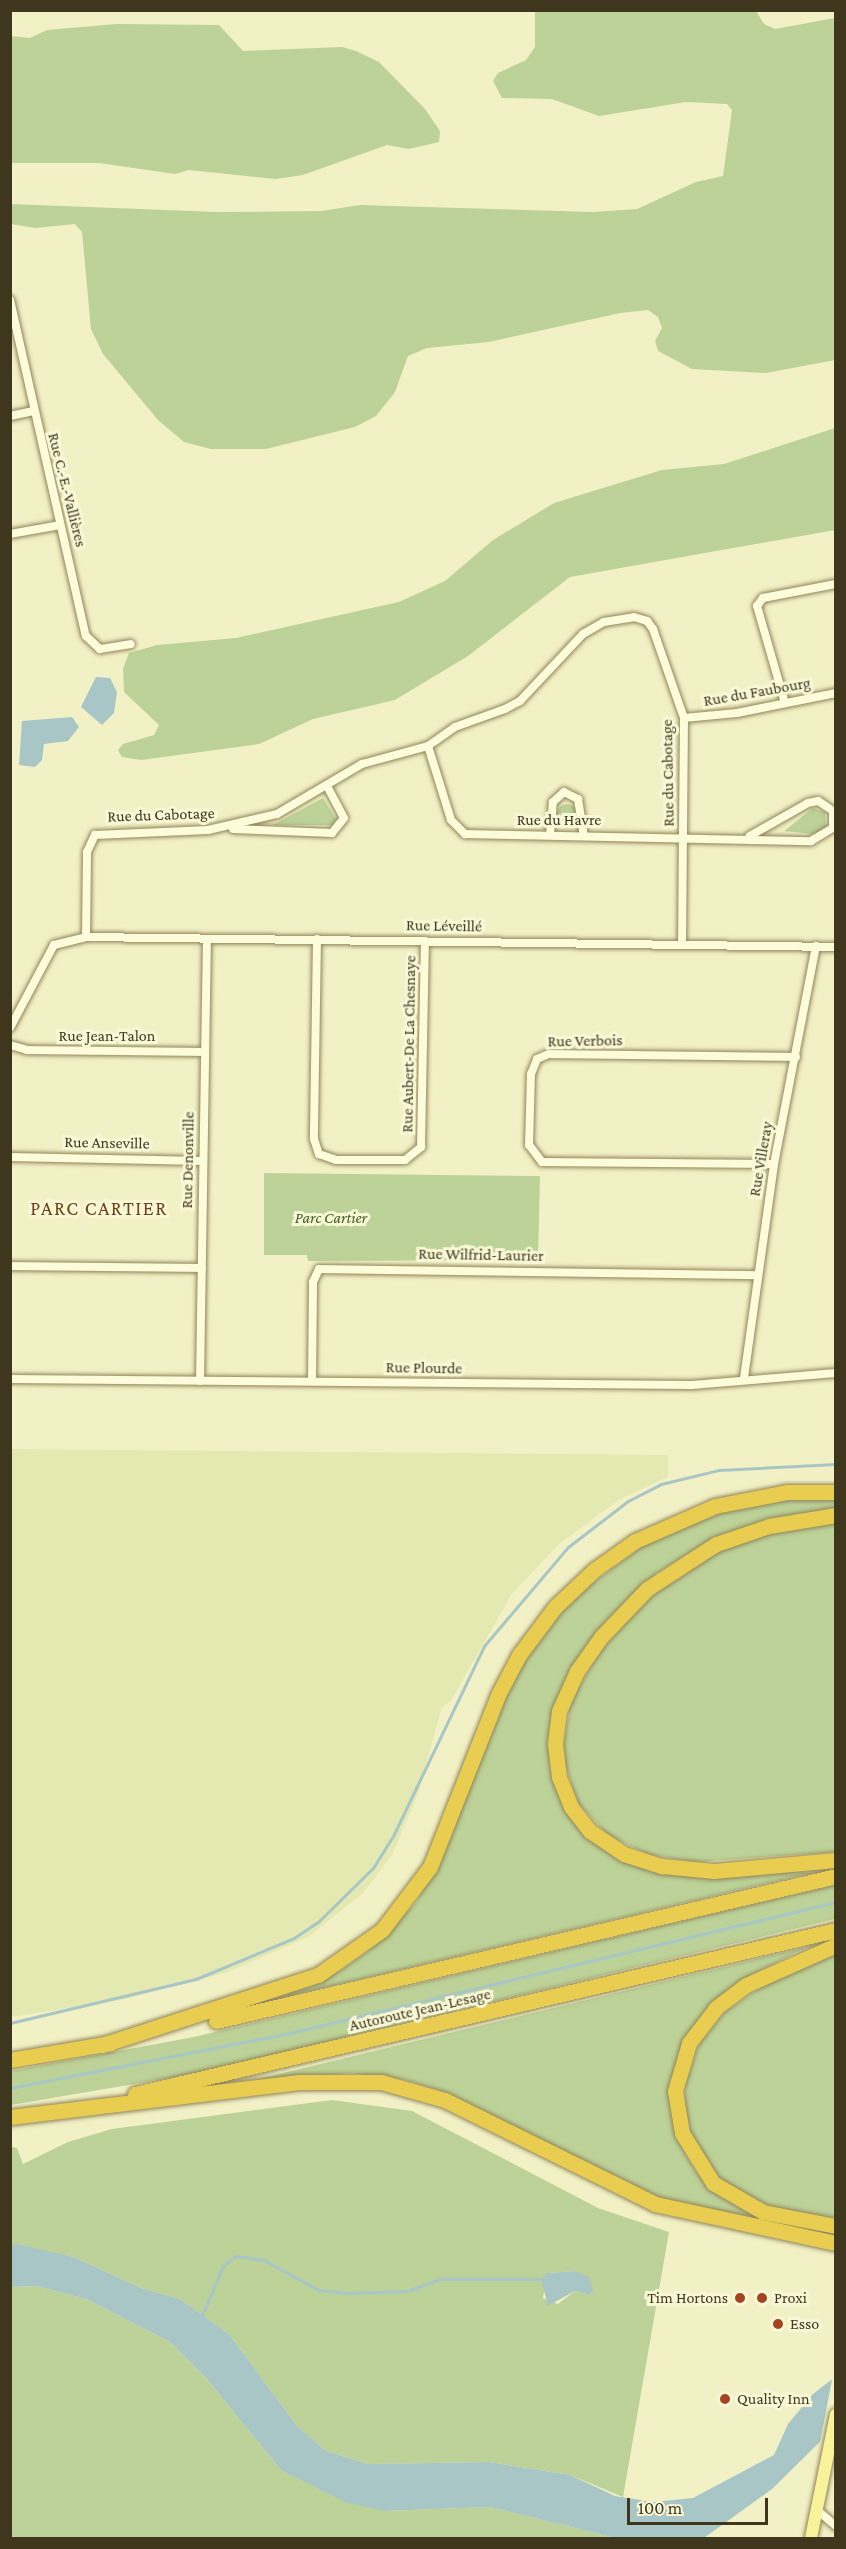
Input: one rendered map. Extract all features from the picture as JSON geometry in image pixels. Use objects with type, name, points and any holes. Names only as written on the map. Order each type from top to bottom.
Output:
[{"type":"highway","points":[[102,2045],[318,1975],[382,1930],[402,1909],[434,1859],[499,1693],[519,1655],[555,1606],[608,1560],[663,1527],[715,1506],[787,1492],[836,1492]]},
{"type":"highway","points":[[836,1515],[769,1526],[716,1544],[647,1588],[601,1637],[577,1671],[559,1711],[555,1744],[559,1777],[571,1807],[590,1831],[624,1854],[662,1866],[714,1871],[836,1860]]},
{"type":"highway","points":[[10,2060],[102,2045],[836,1876]]},
{"type":"highway","name":"Autoroute Jean-Lesage","points":[[10,2116],[207,2078],[836,1930]]},
{"type":"highway","points":[[836,1945],[746,1985],[716,2008],[688,2043],[675,2091],[685,2140],[713,2183],[763,2212],[836,2226]]},
{"type":"highway","points":[[10,2116],[299,2082],[381,2082],[445,2100],[655,2204],[836,2243]]},
{"type":"main road","points":[[811,2538],[836,2414]]},
{"type":"street","name":"Rue C.-E.-Vallières","points":[[10,300],[33,411],[86,636],[100,649],[131,644]]},
{"type":"street","points":[[10,416],[33,411]]},
{"type":"street","points":[[10,534],[60,525]]},
{"type":"street","points":[[785,703],[757,606],[763,598],[836,584]]},
{"type":"street","name":"Rue du Cabotage","points":[[224,828],[277,814],[362,764],[428,746],[455,727],[520,701],[583,634],[604,622],[634,616],[647,621],[652,629],[684,718],[682,944]]},
{"type":"street","name":"Rue du Faubourg","points":[[684,718],[836,693]]},
{"type":"street","name":"Rue du Havre","points":[[428,746],[458,830],[475,835],[750,836],[820,840],[833,828],[833,811],[818,801],[808,803],[750,836]]},
{"type":"street","name":"Rue du Cabotage","points":[[86,937],[87,852],[95,835],[224,828],[332,833],[344,818],[327,786]]},
{"type":"street","points":[[550,835],[553,802],[564,792],[578,799],[584,835]]},
{"type":"street","name":"Rue Léveillé","points":[[10,1028],[54,945],[86,937],[836,947]]},
{"type":"street","name":"Rue Denonville","points":[[200,1381],[207,939]]},
{"type":"street","name":"Rue Aubert-De La Chesnaye","points":[[317,939],[314,1138],[319,1154],[336,1160],[405,1160],[421,1147],[425,941]]},
{"type":"street","name":"Rue Villeray","points":[[744,1378],[774,1164],[816,946]]},
{"type":"street","name":"Rue Jean-Talon","points":[[10,1045],[27,1050],[204,1052]]},
{"type":"street","name":"Rue Verbois","points":[[774,1164],[542,1162],[530,1145],[531,1074],[537,1059],[549,1054],[796,1057]]},
{"type":"street","name":"Rue Anseville","points":[[10,1157],[203,1161]]},
{"type":"street","points":[[10,1266],[202,1268]]},
{"type":"street","name":"Rue Wilfrid-Laurier","points":[[312,1381],[313,1282],[319,1269],[757,1275]]},
{"type":"street","name":"Rue Plourde","points":[[10,1379],[681,1385],[744,1378],[836,1373]]},
{"type":"street","points":[[817,2510],[836,2526]]},
{"type":"green space","points":[[535,11],[756,11],[764,24],[775,29],[835,18],[835,360],[766,373],[692,369],[658,351],[655,341],[662,328],[658,317],[648,310],[620,313],[489,342],[427,348],[408,356],[395,392],[376,416],[355,427],[266,449],[211,449],[184,442],[158,420],[103,354],[91,329],[82,232],[75,224],[35,228],[11,224],[11,204],[217,212],[322,211],[360,205],[593,212],[637,209],[696,182],[723,176],[732,110],[727,104],[686,102],[599,116],[552,99],[502,98],[493,81],[498,73],[526,60],[535,47]]},
{"type":"green space","points":[[117,24],[219,25],[243,51],[342,47],[356,51],[379,62],[425,109],[440,131],[439,142],[409,149],[387,145],[303,175],[275,179],[189,170],[175,174],[99,163],[11,163],[11,36],[30,38],[47,30]]},
{"type":"green space","points":[[835,428],[835,530],[570,577],[468,656],[395,700],[313,719],[259,744],[141,760],[122,757],[118,750],[123,744],[154,735],[159,725],[124,692],[123,669],[129,653],[157,645],[236,638],[399,602],[445,581],[493,540],[554,503],[662,470],[724,464]]},
{"type":"green space","points":[[323,798],[336,819],[334,825],[273,825]]},
{"type":"green space","points":[[567,804],[574,807],[577,814],[574,821],[567,824],[560,821],[557,814],[560,807]]},
{"type":"green space","points":[[813,808],[825,812],[826,828],[813,834],[784,831]]},
{"type":"green space","name":"Parc Cartier","points":[[264,1173],[540,1176],[538,1260],[308,1261],[307,1255],[264,1255]]},
{"type":"green space","points":[[11,1449],[668,1455],[668,1477],[620,1499],[559,1544],[511,1595],[451,1701],[442,1707],[418,1794],[392,1855],[363,1893],[308,1937],[228,1972],[126,1999],[11,2017]]},
{"type":"green space","points":[[835,1498],[835,1510],[699,1547],[657,1573],[600,1628],[549,1731],[554,1783],[627,1861],[811,1873],[288,1996],[287,1992],[341,1970],[366,1953],[416,1903],[449,1841],[516,1673],[572,1599],[645,1544],[715,1512],[780,1499]]},
{"type":"green space","points":[[835,1523],[836,1852],[697,1862],[650,1855],[608,1835],[578,1803],[562,1755],[571,1701],[599,1653],[647,1599],[709,1555],[767,1533]]},
{"type":"green space","points":[[835,1885],[835,1919],[193,2074],[11,2105],[10,2071],[194,2037]]},
{"type":"green space","points":[[807,1947],[751,1975],[713,2002],[685,2037],[671,2083],[679,2143],[694,2169],[716,2193],[750,2213],[835,2236],[662,2199],[438,2090],[406,2080],[351,2073],[250,2081]]},
{"type":"green space","points":[[835,1955],[835,2219],[770,2207],[732,2189],[717,2176],[688,2129],[684,2109],[686,2083],[699,2044],[725,2012],[763,1986]]},
{"type":"green space","points":[[332,2100],[412,2111],[598,2208],[669,2232],[623,2497],[570,2475],[489,2462],[368,2464],[326,2451],[297,2426],[229,2334],[180,2299],[141,2288],[74,2257],[11,2245],[11,2147],[17,2148],[23,2164],[68,2142],[112,2129]],"holes":[[[575,2271],[589,2295],[575,2291],[558,2304],[543,2298],[547,2273]]]},
{"type":"green space","points":[[36,2286],[86,2299],[170,2342],[207,2379],[281,2470],[384,2511],[490,2507],[615,2538],[11,2538],[10,2287]]},
{"type":"water","points":[[96,677],[110,678],[117,692],[114,713],[102,725],[81,707]]},
{"type":"water","points":[[72,717],[79,727],[68,741],[44,744],[42,760],[35,767],[19,765],[22,721]]},
{"type":"water","points":[[17,2244],[74,2257],[141,2288],[180,2299],[229,2334],[297,2426],[326,2451],[368,2464],[489,2462],[570,2475],[615,2496],[653,2502],[693,2498],[774,2455],[788,2424],[813,2394],[835,2377],[835,2427],[772,2489],[704,2538],[615,2538],[490,2507],[384,2511],[345,2502],[281,2470],[207,2379],[170,2342],[86,2299],[36,2286],[11,2287],[11,2245]]},
{"type":"water","points":[[575,2271],[589,2277],[593,2290],[589,2295],[575,2291],[548,2306],[541,2279],[547,2273]]},
{"type":"pier","points":[[836,2374],[836,2431],[819,2447],[833,2375]]},
{"type":"waterway","points":[[10,2023],[196,1979],[294,1938],[318,1922],[373,1868],[394,1834],[484,1646],[568,1547],[628,1501],[661,1484],[719,1470],[836,1464]]},
{"type":"waterway","points":[[10,2088],[290,2033],[836,1902]]},
{"type":"waterway","points":[[201,2318],[223,2266],[236,2256],[264,2260],[319,2290],[349,2293],[408,2291],[440,2279],[541,2279]]},
{"type":"place","name":"Tim Hortons","points":[[740,2298]]},
{"type":"place","name":"Proxi","points":[[762,2298]]},
{"type":"place","name":"Esso","points":[[778,2324]]},
{"type":"place","name":"Quality Inn","points":[[725,2399]]},
{"type":"district","name":"PARC CARTIER","points":[[99,1208]]}]
